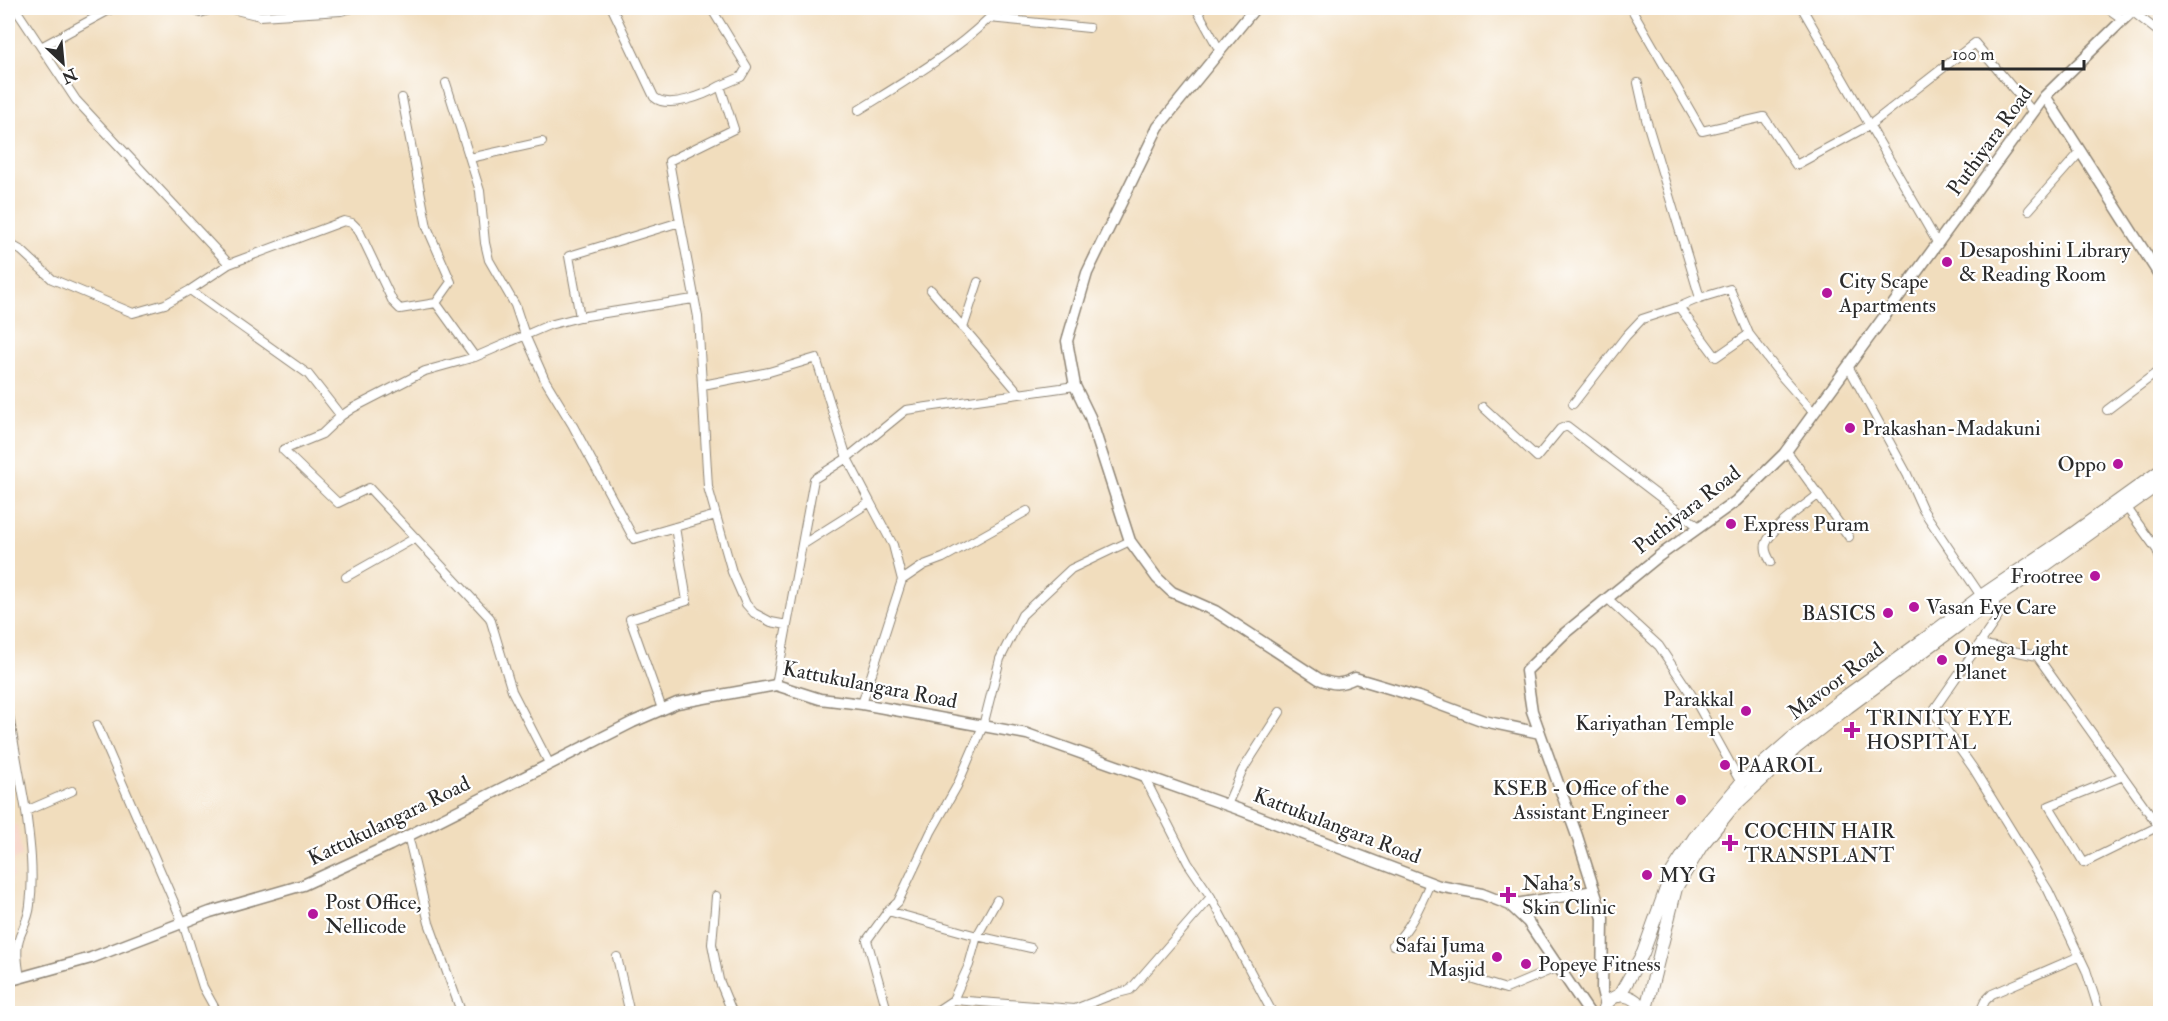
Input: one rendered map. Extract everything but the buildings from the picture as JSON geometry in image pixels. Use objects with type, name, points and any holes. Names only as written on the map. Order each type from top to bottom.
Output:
[{"type":"main road","name":"Mavoor Road","points":[[1619,996],[1646,945],[1672,872],[1694,838],[1741,783],[1813,721],[1981,596],[2160,471]]},
{"type":"main road","name":"Mavoor Road","points":[[1646,1013],[1676,888],[1702,845],[1731,809],[1776,765],[1812,735],[1994,599],[2160,483]]},
{"type":"main road","name":"Mavoor Road","points":[[1605,1010],[1611,1000],[1619,996],[1635,998],[1642,1004],[1646,1013]]},
{"type":"street","points":[[15,8],[76,100],[229,264]]},
{"type":"street","points":[[41,47],[113,8]]},
{"type":"street","points":[[196,8],[200,13],[216,8]]},
{"type":"street","points":[[228,8],[260,16],[341,11],[353,8]]},
{"type":"street","points":[[612,8],[654,97],[663,103],[689,99],[710,92],[741,77],[747,67],[711,8]]},
{"type":"street","points":[[859,111],[973,34],[994,8]]},
{"type":"street","points":[[1196,8],[1220,51]]},
{"type":"street","points":[[1255,8],[1158,127],[1087,273],[1067,341],[1075,386],[1090,417],[1130,542],[1157,578],[1172,592],[1215,611],[1319,679],[1333,685],[1355,678],[1422,698],[1484,721],[1540,733]]},
{"type":"street","points":[[1631,8],[1702,131],[1764,117],[1796,165],[1870,125],[1976,43],[2033,112]]},
{"type":"street","points":[[1802,8],[1938,244]]},
{"type":"street","points":[[2107,8],[2124,20]]},
{"type":"street","points":[[2134,9],[2160,33]]},
{"type":"street","name":"Puthiyara Road","points":[[1605,1010],[1602,990],[1603,918],[1532,711],[1526,671],[1565,633],[1607,598],[1659,556],[1736,501],[1786,450],[2045,96],[2134,9]]},
{"type":"street","points":[[988,18],[1089,28]]},
{"type":"street","points":[[446,82],[480,191],[489,260],[515,305],[525,335],[545,380],[573,426],[634,539],[716,515]]},
{"type":"street","points":[[1638,83],[1646,119],[1701,298]]},
{"type":"street","points":[[720,86],[734,129],[669,161],[698,317],[708,488],[732,572],[746,604],[754,613],[787,625]]},
{"type":"street","points":[[2045,96],[2160,276]]},
{"type":"street","points":[[8,243],[22,251],[52,279],[133,313],[165,304],[229,264],[344,221],[352,223],[358,229],[393,302],[400,309],[436,303],[451,282],[427,227],[402,98]]},
{"type":"street","points":[[470,158],[543,142]]},
{"type":"street","points":[[2029,210],[2080,151]]},
{"type":"street","points":[[580,317],[568,256],[680,222]]},
{"type":"street","points":[[963,328],[978,282]]},
{"type":"street","points":[[1573,404],[1642,319],[1730,289],[1749,334],[1814,413]]},
{"type":"street","points":[[190,290],[308,374],[341,416]]},
{"type":"street","points":[[931,291],[1019,393]]},
{"type":"street","points":[[549,763],[512,692],[490,618],[369,488],[338,503],[283,450],[322,434],[353,408],[425,371],[475,357],[549,325],[580,317],[693,299]]},
{"type":"street","points":[[436,303],[475,357]]},
{"type":"street","points":[[1679,307],[1716,357],[1749,334]]},
{"type":"street","points":[[702,385],[769,372],[816,358],[847,458],[893,545],[902,580],[862,704]]},
{"type":"street","points":[[1848,366],[1907,474],[1923,510],[1981,596],[1994,599],[1998,617],[1933,711],[1972,768],[2048,890],[2080,956],[2100,1014]]},
{"type":"street","points":[[2107,410],[2160,370]]},
{"type":"street","points":[[776,685],[814,479],[847,458],[906,410],[1075,386]]},
{"type":"street","points":[[1483,407],[1537,457],[1560,429],[1567,426],[1699,527]]},
{"type":"street","points":[[1786,450],[1849,537]]},
{"type":"street","points":[[1771,562],[1766,551],[1766,544],[1771,536],[1784,522],[1819,494]]},
{"type":"street","points":[[802,545],[870,502]]},
{"type":"street","points":[[2127,508],[2157,550],[2160,559]]},
{"type":"street","points":[[902,580],[924,565],[943,558],[1027,511]]},
{"type":"street","points":[[662,709],[630,619],[687,601],[675,527]]},
{"type":"street","points":[[346,577],[416,538]]},
{"type":"street","points":[[888,1014],[867,940],[888,911],[898,902],[931,832],[957,786],[983,726],[1000,659],[1022,615],[1071,569],[1130,542]]},
{"type":"street","points":[[1607,598],[1659,646],[1695,700],[1741,783]]},
{"type":"street","points":[[1980,644],[2037,656],[2160,827],[2084,863],[2049,806],[2123,776]]},
{"type":"street","name":"Kattukulangara Road","points":[[8,981],[92,958],[210,912],[303,885],[408,835],[549,763],[677,703],[776,685],[820,699],[862,704],[1027,734],[1227,806],[1430,883],[1482,894],[1510,905],[1528,922],[1590,1014]]},
{"type":"street","points":[[8,710],[26,811],[31,863],[28,917],[17,946],[20,978]]},
{"type":"street","points":[[1227,806],[1242,771],[1280,712]]},
{"type":"street","points":[[97,725],[183,922],[203,987],[218,1014]]},
{"type":"street","points":[[1143,775],[1188,863],[1211,897],[1273,1014]]},
{"type":"street","points":[[26,811],[72,791]]},
{"type":"street","points":[[2152,816],[2160,810]]},
{"type":"street","points":[[408,835],[429,923],[462,1014]]},
{"type":"street","points":[[1393,945],[1403,936],[1419,909],[1430,883]]},
{"type":"street","points":[[1510,905],[1594,891]]},
{"type":"street","points":[[716,896],[712,945],[719,980],[733,1014]]},
{"type":"street","points":[[953,1000],[1075,1009],[1130,990],[1211,897]]},
{"type":"street","points":[[932,1014],[953,1000],[969,965],[977,936],[997,900]]},
{"type":"street","points":[[888,911],[977,936],[1031,948]]},
{"type":"street","points":[[1979,1014],[1985,1001],[1992,994],[2080,956]]},
{"type":"street","points":[[617,957],[630,1014]]},
{"type":"street","points":[[1470,978],[1506,989],[1558,967]]},
{"type":"shaded area","points":[[8,825],[17,825],[22,856],[11,861],[14,877],[8,878]]},
{"type":"place","name":"Desaposhini Library & Reading Room","points":[[1947,262]]},
{"type":"place","name":"City Scape Apartments","points":[[1827,293]]},
{"type":"place","name":"Prakashan-Madakuni","points":[[1850,428]]},
{"type":"place","name":"Oppo","points":[[2118,464]]},
{"type":"place","name":"Express Puram","points":[[1731,524]]},
{"type":"place","name":"Frootree","points":[[2095,576]]},
{"type":"place","name":"Vasan Eye Care","points":[[1914,607]]},
{"type":"place","name":"BASICS","points":[[1888,613]]},
{"type":"place","name":"Omega Light Planet","points":[[1942,660]]},
{"type":"place","name":"Parakkal Kariyathan Temple","points":[[1746,711]]},
{"type":"place","name":"TRINITY EYE HOSPITAL","points":[[1852,730]]},
{"type":"place","name":"PAAROL","points":[[1725,765]]},
{"type":"place","name":"KSEB - Office of the Assistant Engineer","points":[[1681,800]]},
{"type":"place","name":"COCHIN HAIR TRANSPLANT","points":[[1730,843]]},
{"type":"place","name":"MY G","points":[[1647,875]]},
{"type":"place","name":"Naha's Skin Clinic","points":[[1508,895]]},
{"type":"place","name":"Post Office, Nellicode","points":[[313,914]]},
{"type":"place","name":"Safai Juma Masjid","points":[[1497,957]]},
{"type":"place","name":"Popeye Fitness","points":[[1526,964]]}]
